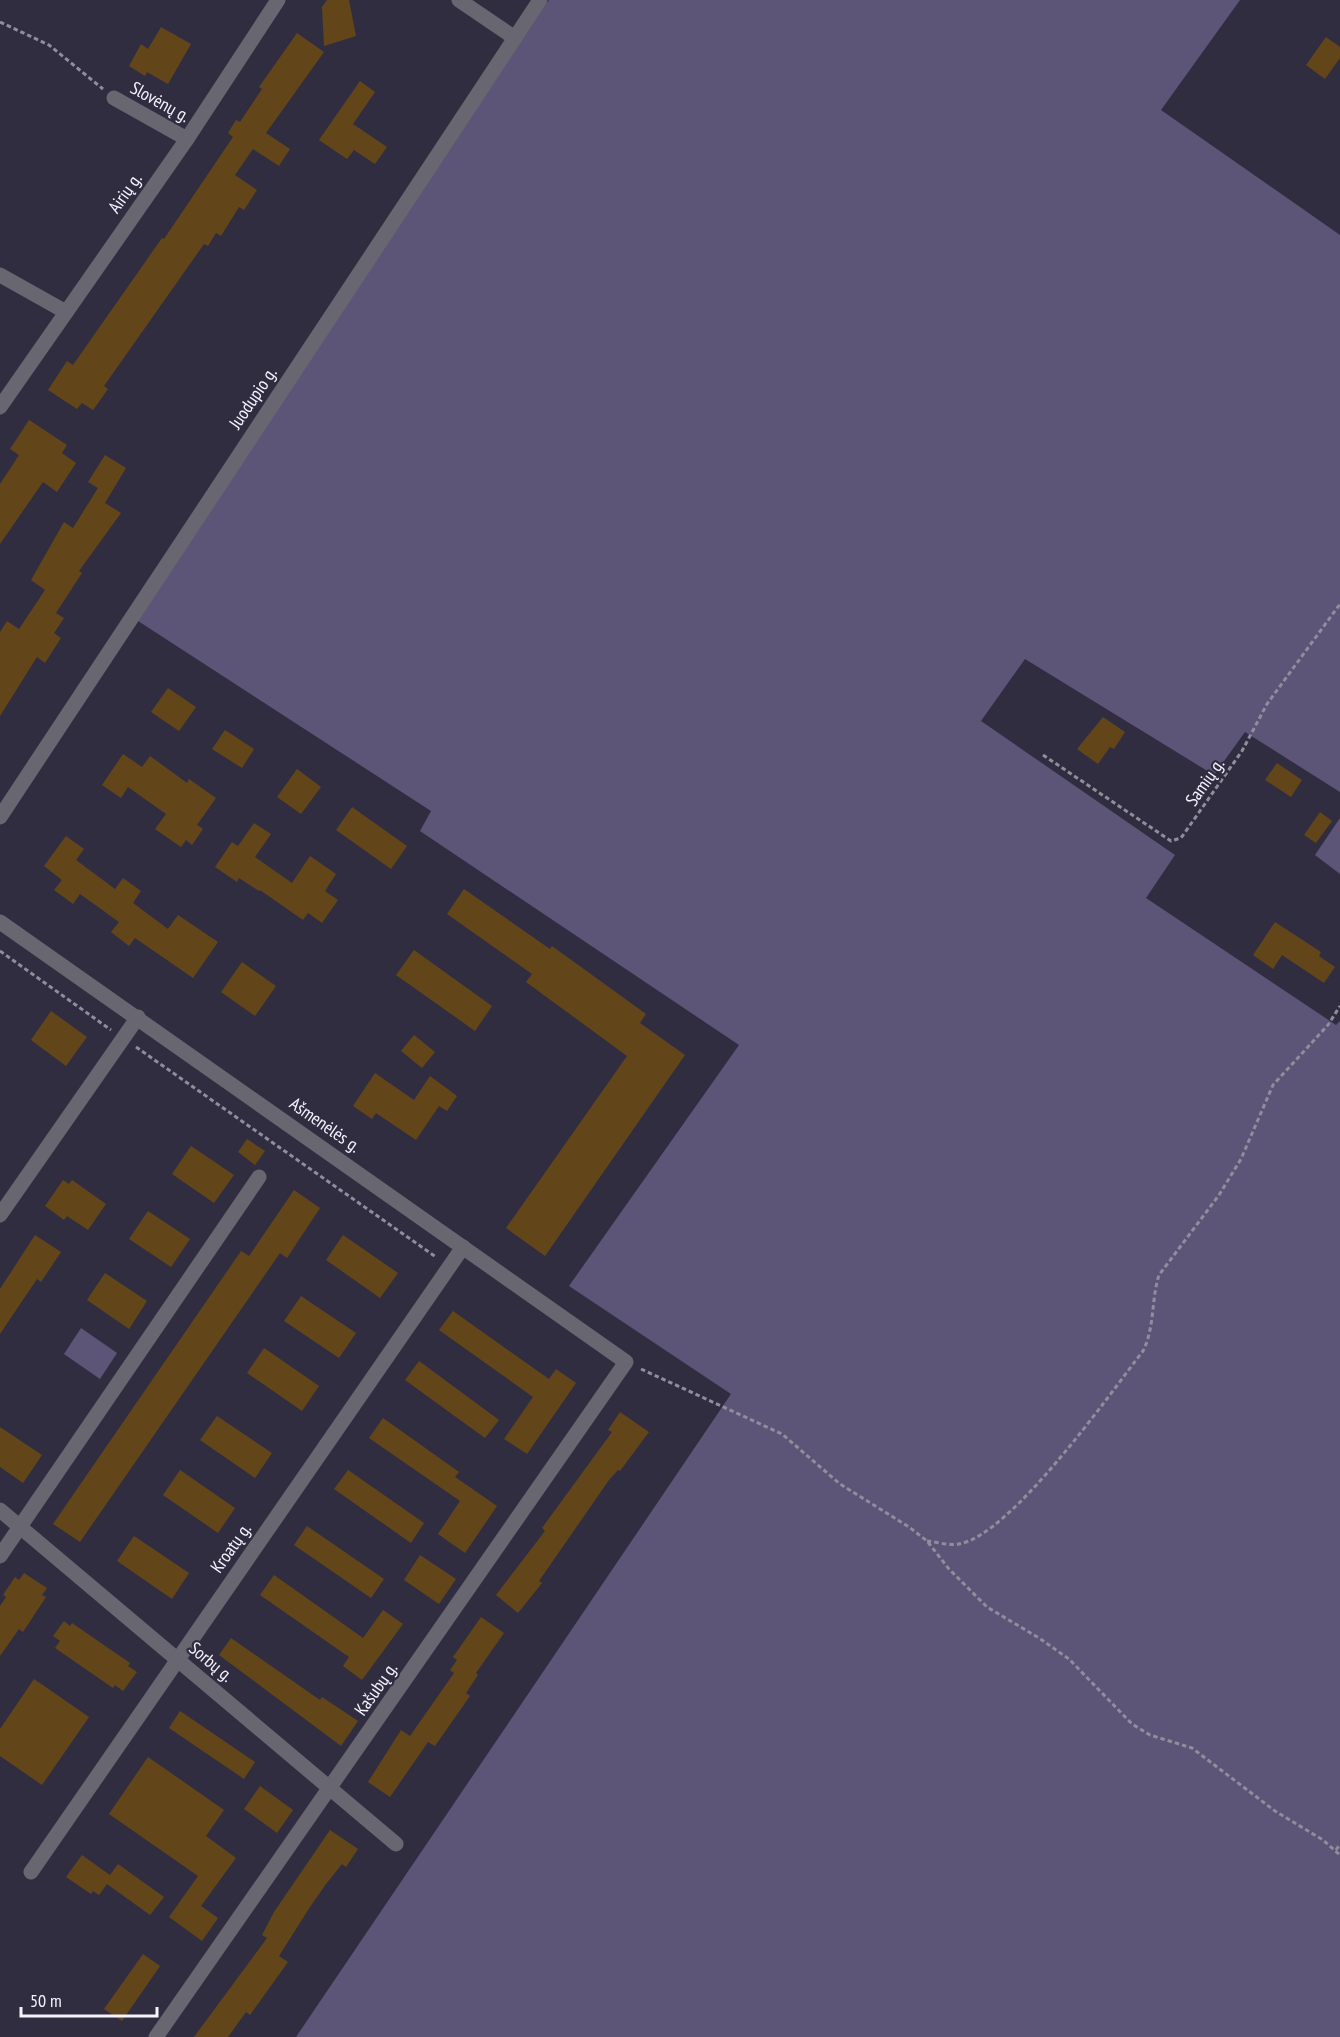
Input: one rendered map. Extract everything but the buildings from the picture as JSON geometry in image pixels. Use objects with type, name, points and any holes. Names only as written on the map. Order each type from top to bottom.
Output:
[{"type":"street","name":"Airių g.","points":[[0,407],[187,139],[278,0]]},
{"type":"street","points":[[459,0],[515,38]]},
{"type":"street","name":"Juodupio g.","points":[[0,817],[540,0]]},
{"type":"street","name":"Slovėnų g.","points":[[114,98],[187,139]]},
{"type":"street","points":[[0,275],[66,312]]},
{"type":"street","name":"Ašmenėlės g.","points":[[0,922],[626,1362]]},
{"type":"street","points":[[0,1215],[138,1017]]},
{"type":"street","points":[[0,1556],[260,1177]]},
{"type":"street","name":"Kroatų g.","points":[[31,1872],[463,1247]]},
{"type":"street","name":"Kašubų g.","points":[[156,2037],[331,1789],[626,1362]]},
{"type":"street","name":"Sorbų g.","points":[[0,1510],[21,1525],[396,1844]]},
{"type":"path","points":[[0,22],[49,45],[114,98]]},
{"type":"path","name":"Samių g.","points":[[1043,755],[1171,841],[1181,838],[1242,751],[1267,704],[1340,604]]},
{"type":"path","points":[[0,951],[449,1266]]},
{"type":"path","points":[[927,1541],[959,1544],[978,1536],[1034,1490],[1143,1351],[1150,1338],[1155,1290],[1159,1275],[1220,1194],[1241,1159],[1273,1085],[1328,1025],[1340,1006]]},
{"type":"path","points":[[626,1362],[782,1434],[840,1484],[909,1527],[927,1541],[949,1569],[987,1607],[1069,1659],[1132,1724],[1150,1735],[1192,1748],[1275,1811],[1340,1854]]},
{"type":"path","points":[[1336,1850],[1340,1844]]},
{"type":"shaded area","points":[[549,0],[1240,0],[1161,110],[1340,235],[1340,792],[1245,732],[1214,775],[1025,659],[981,721],[1175,855],[1146,898],[1336,1025],[1340,1021],[1340,2037],[296,2037],[731,1394],[569,1286],[739,1045],[420,831],[431,811],[135,619]]},
{"type":"shaded area","points":[[1340,818],[1340,874],[1315,855]]},
{"type":"shaded area","points":[[81,1328],[117,1353],[100,1379],[64,1354]]}]
